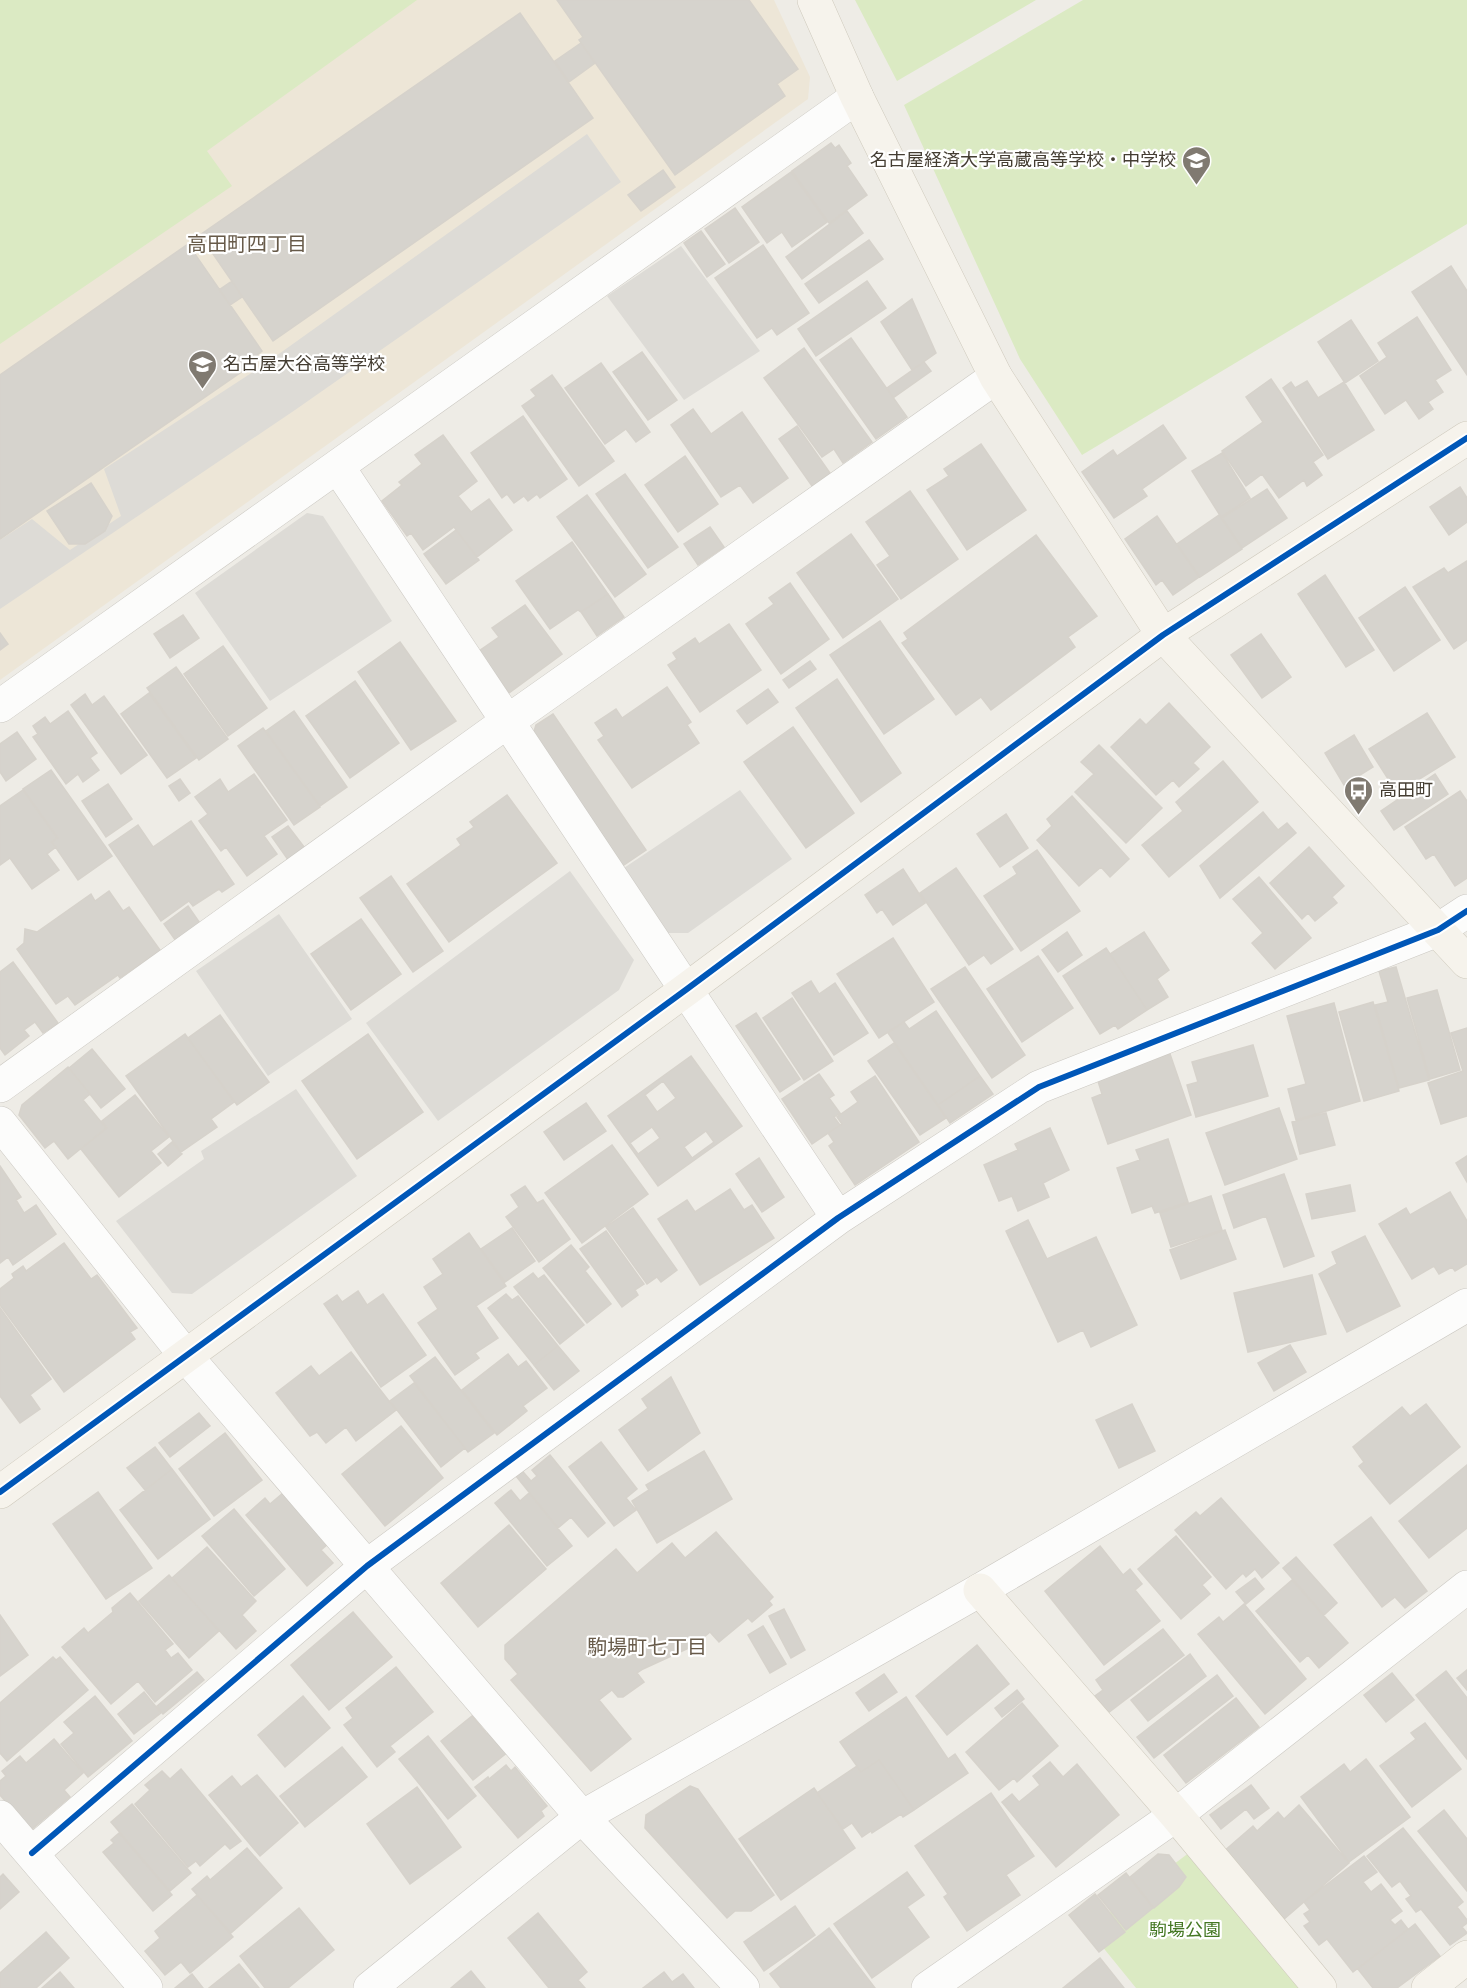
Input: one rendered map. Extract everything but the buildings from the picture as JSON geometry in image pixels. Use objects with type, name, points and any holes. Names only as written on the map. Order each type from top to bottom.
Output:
[{"type":"street","points":[[814,0],[857,97],[996,377],[1164,635],[1467,962]]},
{"type":"street","points":[[0,706],[857,97]]},
{"type":"street","points":[[0,1086],[508,721],[996,377]]},
{"type":"street","points":[[0,1492],[1164,635],[1467,438]]},
{"type":"street","points":[[338,467],[838,1218]]},
{"type":"street","points":[[32,1853],[367,1566],[838,1218],[1039,1087],[1438,930],[1467,911]]},
{"type":"street","points":[[0,1123],[185,1355],[582,1817],[743,1988]]},
{"type":"street","points":[[370,1988],[582,1817],[980,1590],[1467,1305]]},
{"type":"street","points":[[928,1988],[1176,1815],[1467,1587]]},
{"type":"street","points":[[980,1590],[1176,1815],[1320,1988]]},
{"type":"street","points":[[0,1817],[146,1988]]},
{"type":"street","points":[[1428,1988],[1467,1957]]},
{"type":"shaded area","name":"名古屋大谷高等学校","points":[[0,0],[774,0],[810,77],[808,99],[0,680]]},
{"type":"shaded area","points":[[587,134],[621,182],[295,410],[0,609],[0,540],[32,519],[70,550],[121,516],[104,469],[262,366]]},
{"type":"shaded area","points":[[681,246],[760,351],[684,400],[607,296]]},
{"type":"shaded area","points":[[307,513],[323,516],[392,621],[270,701],[195,593]]},
{"type":"shaded area","points":[[740,790],[792,859],[688,933],[664,933],[621,870]]},
{"type":"shaded area","points":[[570,871],[634,960],[619,990],[438,1121],[366,1023]]},
{"type":"shaded area","points":[[279,914],[352,1019],[268,1076],[196,971]]},
{"type":"shaded area","points":[[296,1089],[357,1176],[192,1294],[172,1293],[116,1221],[204,1159],[201,1151]]},
{"type":"green space","points":[[0,0],[417,0],[207,151],[232,186],[0,344]]},
{"type":"green space","points":[[855,0],[1036,0],[897,81]]},
{"type":"green space","name":"名古屋経済大学高蔵高等学校・中学校","points":[[1083,0],[1467,0],[1467,224],[1082,455],[1020,359],[904,105]]},
{"type":"green space","name":"駒場公園","points":[[1194,1849],[1308,1988],[1136,1988],[1088,1929]]},
{"type":"cycle path","points":[[0,1492],[687,989],[1163,635],[1467,438]]},
{"type":"cycle path","points":[[32,1853],[367,1566],[838,1218],[1039,1087],[1438,930],[1467,911]]},
{"type":"place","name":"名古屋経済大学高蔵高等学校・中学校","points":[[1197,186]]},
{"type":"place","name":"名古屋大谷高等学校","points":[[202,390]]},
{"type":"place","name":"高田町","points":[[1358,816]]},
{"type":"district","name":"高田町四丁目","points":[[247,244]]},
{"type":"district","name":"駒場町七丁目","points":[[647,1647]]}]
